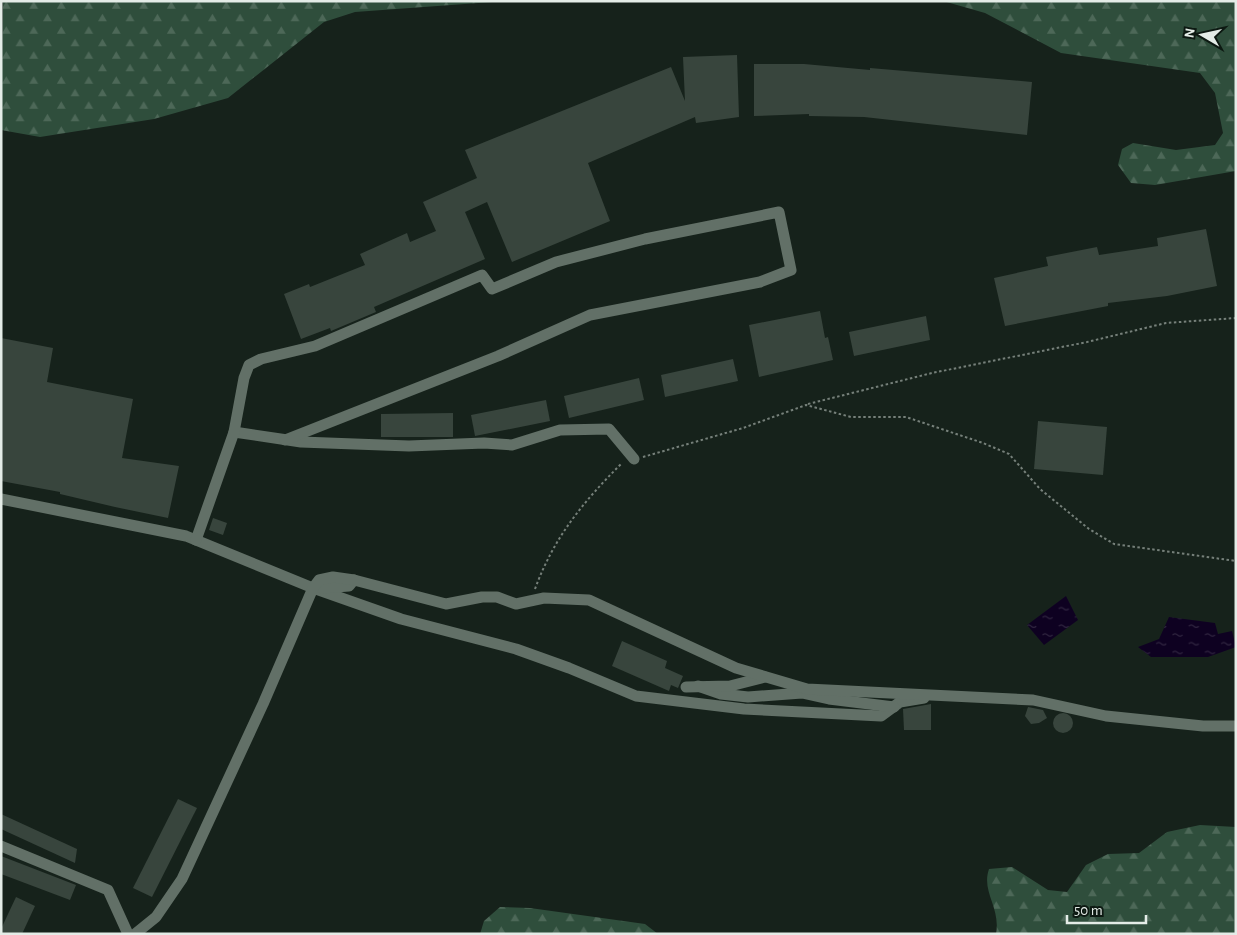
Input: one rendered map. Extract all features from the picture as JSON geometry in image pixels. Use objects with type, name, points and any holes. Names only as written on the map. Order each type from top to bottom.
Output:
[{"type":"street","points":[[196,540],[234,432],[244,378],[249,365],[261,359],[315,346],[482,276],[492,289],[556,262],[645,239],[779,212],[791,270],[760,282],[590,315],[498,356],[285,440]]},
{"type":"street","points":[[234,432],[285,440],[409,446],[512,445],[560,430],[609,429],[634,459]]},
{"type":"street","points":[[1,499],[196,540],[312,588],[401,619],[516,649],[636,696],[744,709],[881,716],[900,702],[940,694]]},
{"type":"street","points":[[135,934],[156,917],[182,879],[263,704],[312,588],[319,580],[333,577],[354,580],[446,604],[482,597],[497,597],[516,604],[544,598],[589,600],[736,668],[807,689],[1033,700],[1106,716],[1203,726],[1236,726]]},
{"type":"street","points":[[686,687],[730,686],[765,676]]},
{"type":"street","points":[[698,686],[721,694],[748,697],[802,693],[829,699],[894,707]]},
{"type":"street","points":[[1,846],[108,890],[128,934]]},
{"type":"path","points":[[531,601],[545,562],[567,524],[622,463],[743,428],[806,405],[932,372],[1087,342],[1166,323],[1236,318]]},
{"type":"path","points":[[806,405],[852,417],[906,417],[983,443],[1009,454],[1040,489],[1089,529],[1114,544],[1236,561]]},
{"type":"green space","points":[[3,1],[506,1],[355,12],[324,22],[228,98],[154,119],[40,137],[1,130]]},
{"type":"green space","points":[[943,1],[1236,1],[1236,171],[1155,185],[1131,183],[1118,165],[1122,149],[1133,143],[1176,150],[1215,145],[1223,133],[1215,93],[1200,73],[1061,53],[985,13]]},
{"type":"green space","points":[[1200,825],[1236,827],[1236,934],[996,934],[996,916],[987,885],[989,869],[1012,867],[1048,890],[1067,892],[1086,865],[1108,854],[1139,853],[1167,832]]},
{"type":"green space","points":[[500,907],[530,908],[645,924],[658,934],[480,934],[484,921]]},
{"type":"water","points":[[1066,596],[1078,620],[1044,645],[1027,625]]},
{"type":"water","points":[[1169,617],[1215,623],[1218,634],[1232,631],[1236,647],[1208,657],[1151,657],[1138,647],[1159,639]]},
{"type":"building","points":[[737,55],[739,117],[696,123],[695,117],[588,163],[610,221],[512,262],[487,202],[465,212],[485,259],[374,307],[376,312],[331,331],[330,328],[301,339],[284,294],[309,284],[310,287],[365,265],[360,254],[407,233],[410,242],[436,231],[423,202],[477,178],[465,150],[671,67],[685,101],[683,57]]},
{"type":"building","points":[[754,64],[804,64],[870,70],[870,68],[1032,82],[1027,135],[864,117],[809,116],[809,114],[754,116]]},
{"type":"building","points":[[1206,229],[1217,286],[1167,296],[1108,303],[1108,306],[1005,326],[994,278],[1048,266],[1046,257],[1097,247],[1099,255],[1158,246],[1157,238]]},
{"type":"building","points":[[820,311],[825,338],[828,337],[833,360],[759,377],[749,325]]},
{"type":"building","points":[[926,316],[930,340],[854,356],[849,332]]},
{"type":"building","points":[[1,338],[53,348],[47,382],[133,399],[122,458],[179,466],[168,518],[60,494],[60,492],[1,481]]},
{"type":"building","points":[[733,359],[738,381],[665,397],[661,375]]},
{"type":"building","points":[[639,378],[644,400],[569,418],[564,396]]},
{"type":"building","points":[[546,400],[550,421],[475,436],[471,415]]},
{"type":"building","points":[[453,413],[453,437],[381,437],[381,414]]},
{"type":"building","points":[[1038,421],[1107,427],[1103,475],[1034,469]]},
{"type":"building","points":[[213,518],[227,523],[223,535],[209,530]]},
{"type":"building","points":[[622,641],[667,661],[665,668],[683,676],[678,688],[671,685],[669,691],[612,666]]},
{"type":"building","points":[[931,704],[931,730],[904,730],[903,709]]},
{"type":"building","points":[[1028,707],[1043,710],[1047,718],[1039,723],[1031,724],[1025,716]]},
{"type":"building","points":[[1063,713],[1070,716],[1073,723],[1070,730],[1063,733],[1056,730],[1053,723],[1056,716]]},
{"type":"building","points":[[178,799],[197,808],[152,897],[133,888]]},
{"type":"building","points":[[1,814],[77,849],[75,863],[1,829]]},
{"type":"building","points":[[1,856],[76,885],[70,900],[1,874]]},
{"type":"building","points":[[16,897],[35,906],[22,934],[1,934],[1,929]]}]
